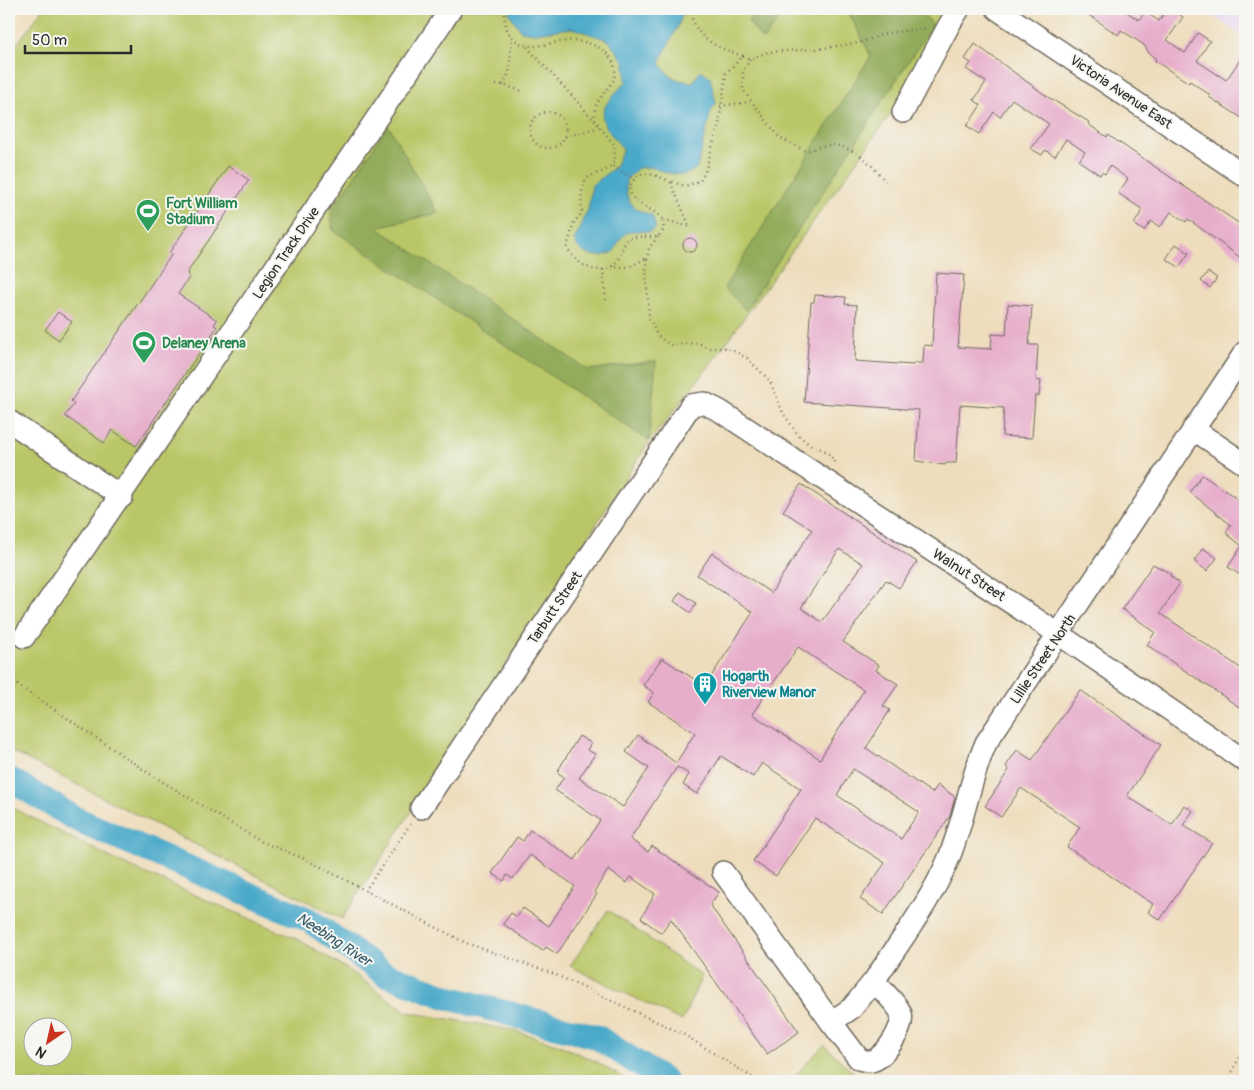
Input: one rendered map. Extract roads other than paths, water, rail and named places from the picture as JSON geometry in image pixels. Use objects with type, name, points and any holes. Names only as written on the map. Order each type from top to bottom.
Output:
[{"type":"street","name":"Legion Track Drive","points":[[15,646],[122,496],[451,9]]},
{"type":"street","name":"Victoria Avenue East","points":[[997,9],[1245,176]]},
{"type":"street","points":[[903,112],[954,17]]},
{"type":"street","name":"Lillie Street North","points":[[831,1022],[852,1008],[874,981],[914,920],[948,860],[975,768],[986,744],[1060,635],[1245,352]]},
{"type":"street","name":"Walnut Street","points":[[688,409],[691,405],[704,403],[720,411],[1060,635],[1245,760]]},
{"type":"street","name":"Tarbutt Street","points":[[421,808],[688,409]]},
{"type":"street","points":[[9,421],[122,496]]},
{"type":"street","points":[[1193,429],[1245,464]]},
{"type":"street","points":[[723,872],[859,1059],[870,1062],[879,1058],[898,1034],[902,1022],[901,1012],[874,981]]},
{"type":"water","points":[[510,9],[683,9],[680,21],[660,62],[669,74],[682,81],[693,82],[701,70],[710,77],[716,103],[711,111],[697,168],[685,175],[668,173],[650,167],[638,168],[626,180],[628,199],[634,207],[652,215],[656,228],[649,232],[631,231],[627,233],[620,240],[614,252],[596,256],[591,255],[581,250],[574,240],[588,210],[592,185],[615,167],[623,149],[604,123],[603,112],[613,95],[626,82],[625,62],[608,40],[572,28],[534,33],[521,31],[509,13]]},
{"type":"waterway","name":"Neebing River","points":[[9,779],[76,819],[309,920],[385,974],[450,998],[597,1037],[665,1081]]},
{"type":"place","name":"Fort William Stadium","points":[[148,232]]},
{"type":"place","name":"Delaney Arena","points":[[144,364]]},
{"type":"place","name":"Hogarth Riverview Manor","points":[[705,705]]}]
